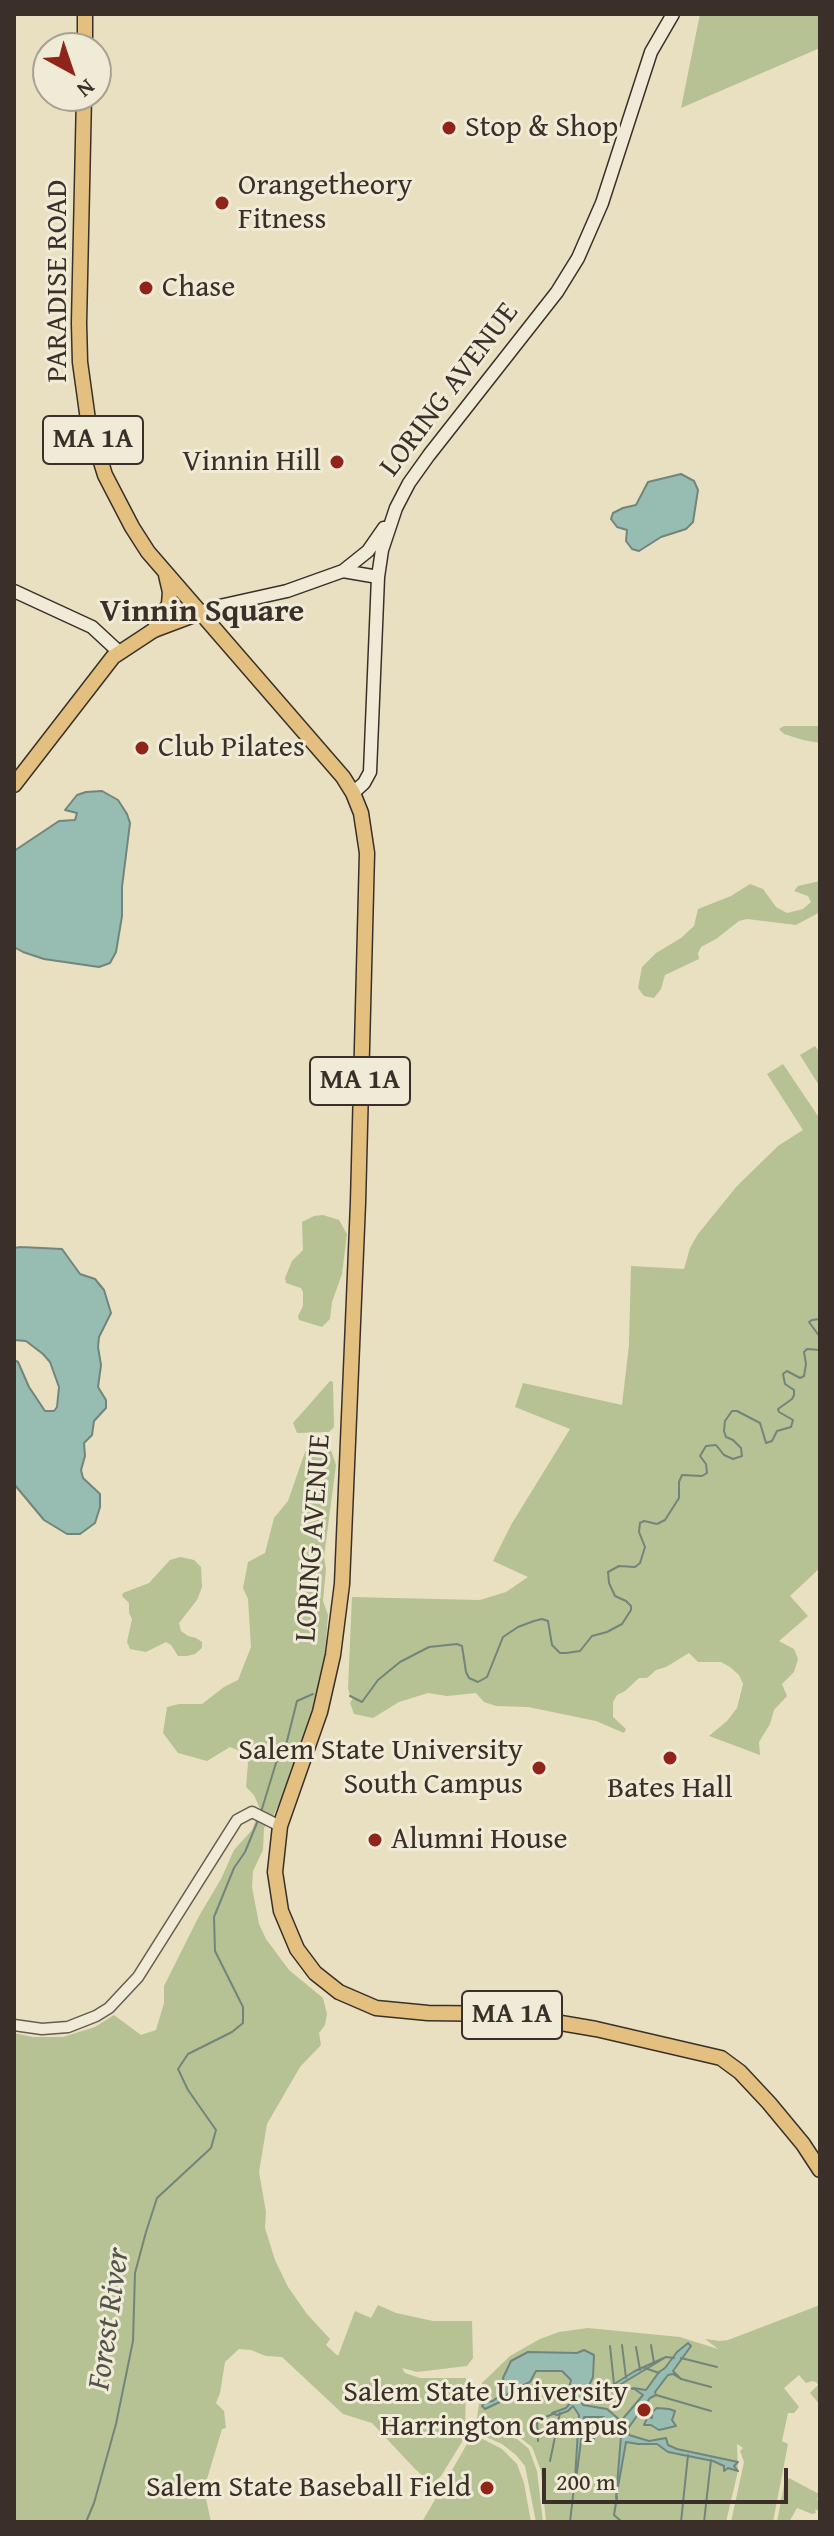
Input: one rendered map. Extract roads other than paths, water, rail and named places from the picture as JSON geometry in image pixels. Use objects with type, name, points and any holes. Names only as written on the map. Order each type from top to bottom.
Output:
[{"type":"main road","name":"LORING AVENUE","points":[[353,793],[370,772],[378,577],[382,550],[396,508],[429,455],[557,292],[578,258],[602,203],[651,52],[673,14]]},
{"type":"main road","name":"PARADISE ROAD","points":[[84,112],[80,362],[94,442],[115,497],[138,539],[331,762],[353,793],[364,824],[367,853]]},
{"type":"main road","points":[[14,785],[105,665],[119,652],[154,630],[202,612],[287,591],[343,571],[375,543],[396,508]]},
{"type":"main road","points":[[154,630],[166,612],[170,592],[162,568]]},
{"type":"main road","points":[[343,571],[378,577]]},
{"type":"main road","points":[[14,591],[92,627],[119,652]]},
{"type":"main road","name":"LORING AVENUE","points":[[367,853],[358,1203],[342,1584],[333,1655],[320,1712],[274,1823],[278,1900],[285,1923],[305,1961],[339,1992],[376,2008],[508,2014],[596,2029],[721,2058],[740,2072],[769,2103],[820,2170]]},
{"type":"street","points":[[14,2025],[42,2029],[68,2027],[96,2016],[119,2000],[159,1945],[229,1831],[241,1817],[252,1812],[274,1823]]},
{"type":"water","points":[[681,474],[694,481],[698,490],[693,522],[686,529],[661,537],[639,551],[632,549],[626,541],[627,530],[617,527],[611,519],[613,513],[636,505],[648,482]]},
{"type":"water","points":[[102,791],[118,800],[130,823],[116,952],[110,963],[99,967],[44,959],[23,952],[14,947],[14,851],[59,821],[75,820],[77,813],[65,810],[77,795]]},
{"type":"water","points":[[14,1248],[62,1249],[80,1274],[95,1279],[104,1290],[111,1313],[99,1337],[98,1347],[101,1365],[98,1387],[106,1400],[106,1408],[94,1421],[92,1435],[84,1443],[85,1456],[81,1470],[83,1478],[100,1494],[100,1507],[95,1523],[80,1534],[67,1534],[44,1520],[14,1484],[14,1360],[45,1411],[54,1411],[57,1407],[59,1387],[50,1362],[43,1354],[26,1341],[14,1340]]},
{"type":"water","points":[[688,2343],[691,2346],[673,2371],[681,2379],[673,2374],[668,2375],[655,2392],[656,2395],[650,2398],[629,2427],[629,2435],[649,2441],[666,2438],[668,2445],[677,2449],[738,2462],[734,2466],[738,2471],[728,2468],[724,2471],[724,2466],[713,2461],[668,2452],[657,2444],[626,2442],[616,2498],[621,2436],[604,2417],[584,2417],[575,2478],[579,2415],[573,2406],[557,2415],[552,2413],[566,2408],[571,2402],[571,2380],[562,2371],[536,2371],[530,2382],[510,2391],[502,2401],[485,2409],[482,2406],[499,2396],[511,2361],[528,2352],[577,2353],[584,2350],[594,2355],[593,2377],[587,2390],[589,2394],[666,2357],[608,2392],[582,2403],[607,2409],[621,2421],[643,2395],[633,2388],[646,2390]]},
{"type":"water","points":[[657,2408],[675,2411],[672,2420],[676,2426],[659,2430],[644,2425]]},
{"type":"waterway","name":"Forest River","points":[[820,1319],[809,1322],[820,1337]]},
{"type":"waterway","name":"Forest River","points":[[350,1696],[362,1702],[378,1680],[400,1662],[429,1647],[462,1646],[466,1672],[469,1678],[478,1682],[487,1677],[503,1637],[518,1627],[542,1619],[548,1621],[552,1645],[560,1653],[566,1653],[580,1651],[592,1636],[622,1624],[631,1606],[615,1596],[608,1572],[619,1566],[635,1567],[640,1563],[645,1547],[639,1532],[640,1523],[657,1524],[665,1520],[679,1498],[682,1475],[702,1476],[707,1473],[706,1464],[700,1456],[706,1446],[716,1445],[724,1455],[733,1459],[742,1456],[741,1448],[726,1437],[724,1431],[725,1421],[732,1411],[760,1423],[766,1443],[772,1441],[777,1431],[791,1427],[793,1420],[778,1409],[794,1395],[794,1390],[785,1384],[783,1374],[787,1371],[800,1378],[804,1376],[804,1352],[807,1349],[820,1350]]},
{"type":"waterway","name":"Forest River","points":[[261,1812],[276,1763],[287,1741],[297,1701],[313,1694]]},
{"type":"waterway","name":"Forest River","points":[[86,2522],[116,2424],[133,2341],[135,2273],[157,2198],[211,2148],[216,2130],[188,2090],[178,2069],[188,2054],[232,2032],[243,2023],[243,2007],[215,1951],[214,1917],[259,1818]]},
{"type":"waterway","points":[[622,2345],[626,2378]]},
{"type":"waterway","points":[[651,2345],[654,2363]]},
{"type":"waterway","points":[[610,2346],[614,2384]]},
{"type":"waterway","points":[[636,2347],[640,2370]]},
{"type":"waterway","points":[[666,2357],[674,2358]]},
{"type":"waterway","points":[[681,2358],[717,2367]]},
{"type":"waterway","points":[[645,2368],[659,2373]]},
{"type":"waterway","points":[[681,2379],[711,2387]]},
{"type":"waterway","points":[[620,2385],[633,2389]]},
{"type":"waterway","points":[[656,2395],[711,2411]]},
{"type":"waterway","points":[[550,2461],[560,2413]]},
{"type":"waterway","points":[[528,2424],[553,2414]]},
{"type":"waterway","points":[[537,2422],[538,2441]]},
{"type":"waterway","points":[[582,2436],[594,2439]]},
{"type":"waterway","points":[[681,2522],[688,2455]]},
{"type":"waterway","points":[[704,2522],[711,2460]]},
{"type":"waterway","points":[[570,2522],[575,2479]]},
{"type":"waterway","points":[[617,2497],[614,2515],[622,2522]]},
{"type":"place","name":"Stop & Shop","points":[[449,128]]},
{"type":"place","name":"Orangetheory Fitness","points":[[222,203]]},
{"type":"place","name":"Chase","points":[[146,288]]},
{"type":"place","name":"Vinnin Hill","points":[[337,462]]},
{"type":"place","name":"Club Pilates","points":[[142,748]]},
{"type":"place","name":"Bates Hall","points":[[670,1758]]},
{"type":"place","name":"Salem State University South Campus","points":[[539,1768]]},
{"type":"place","name":"Alumni House","points":[[375,1840]]},
{"type":"place","name":"Salem State University Harrington Campus","points":[[644,2410]]},
{"type":"place","name":"Salem State Baseball Field","points":[[487,2488]]},
{"type":"district","name":"Vinnin Square","points":[[202,613]]}]
